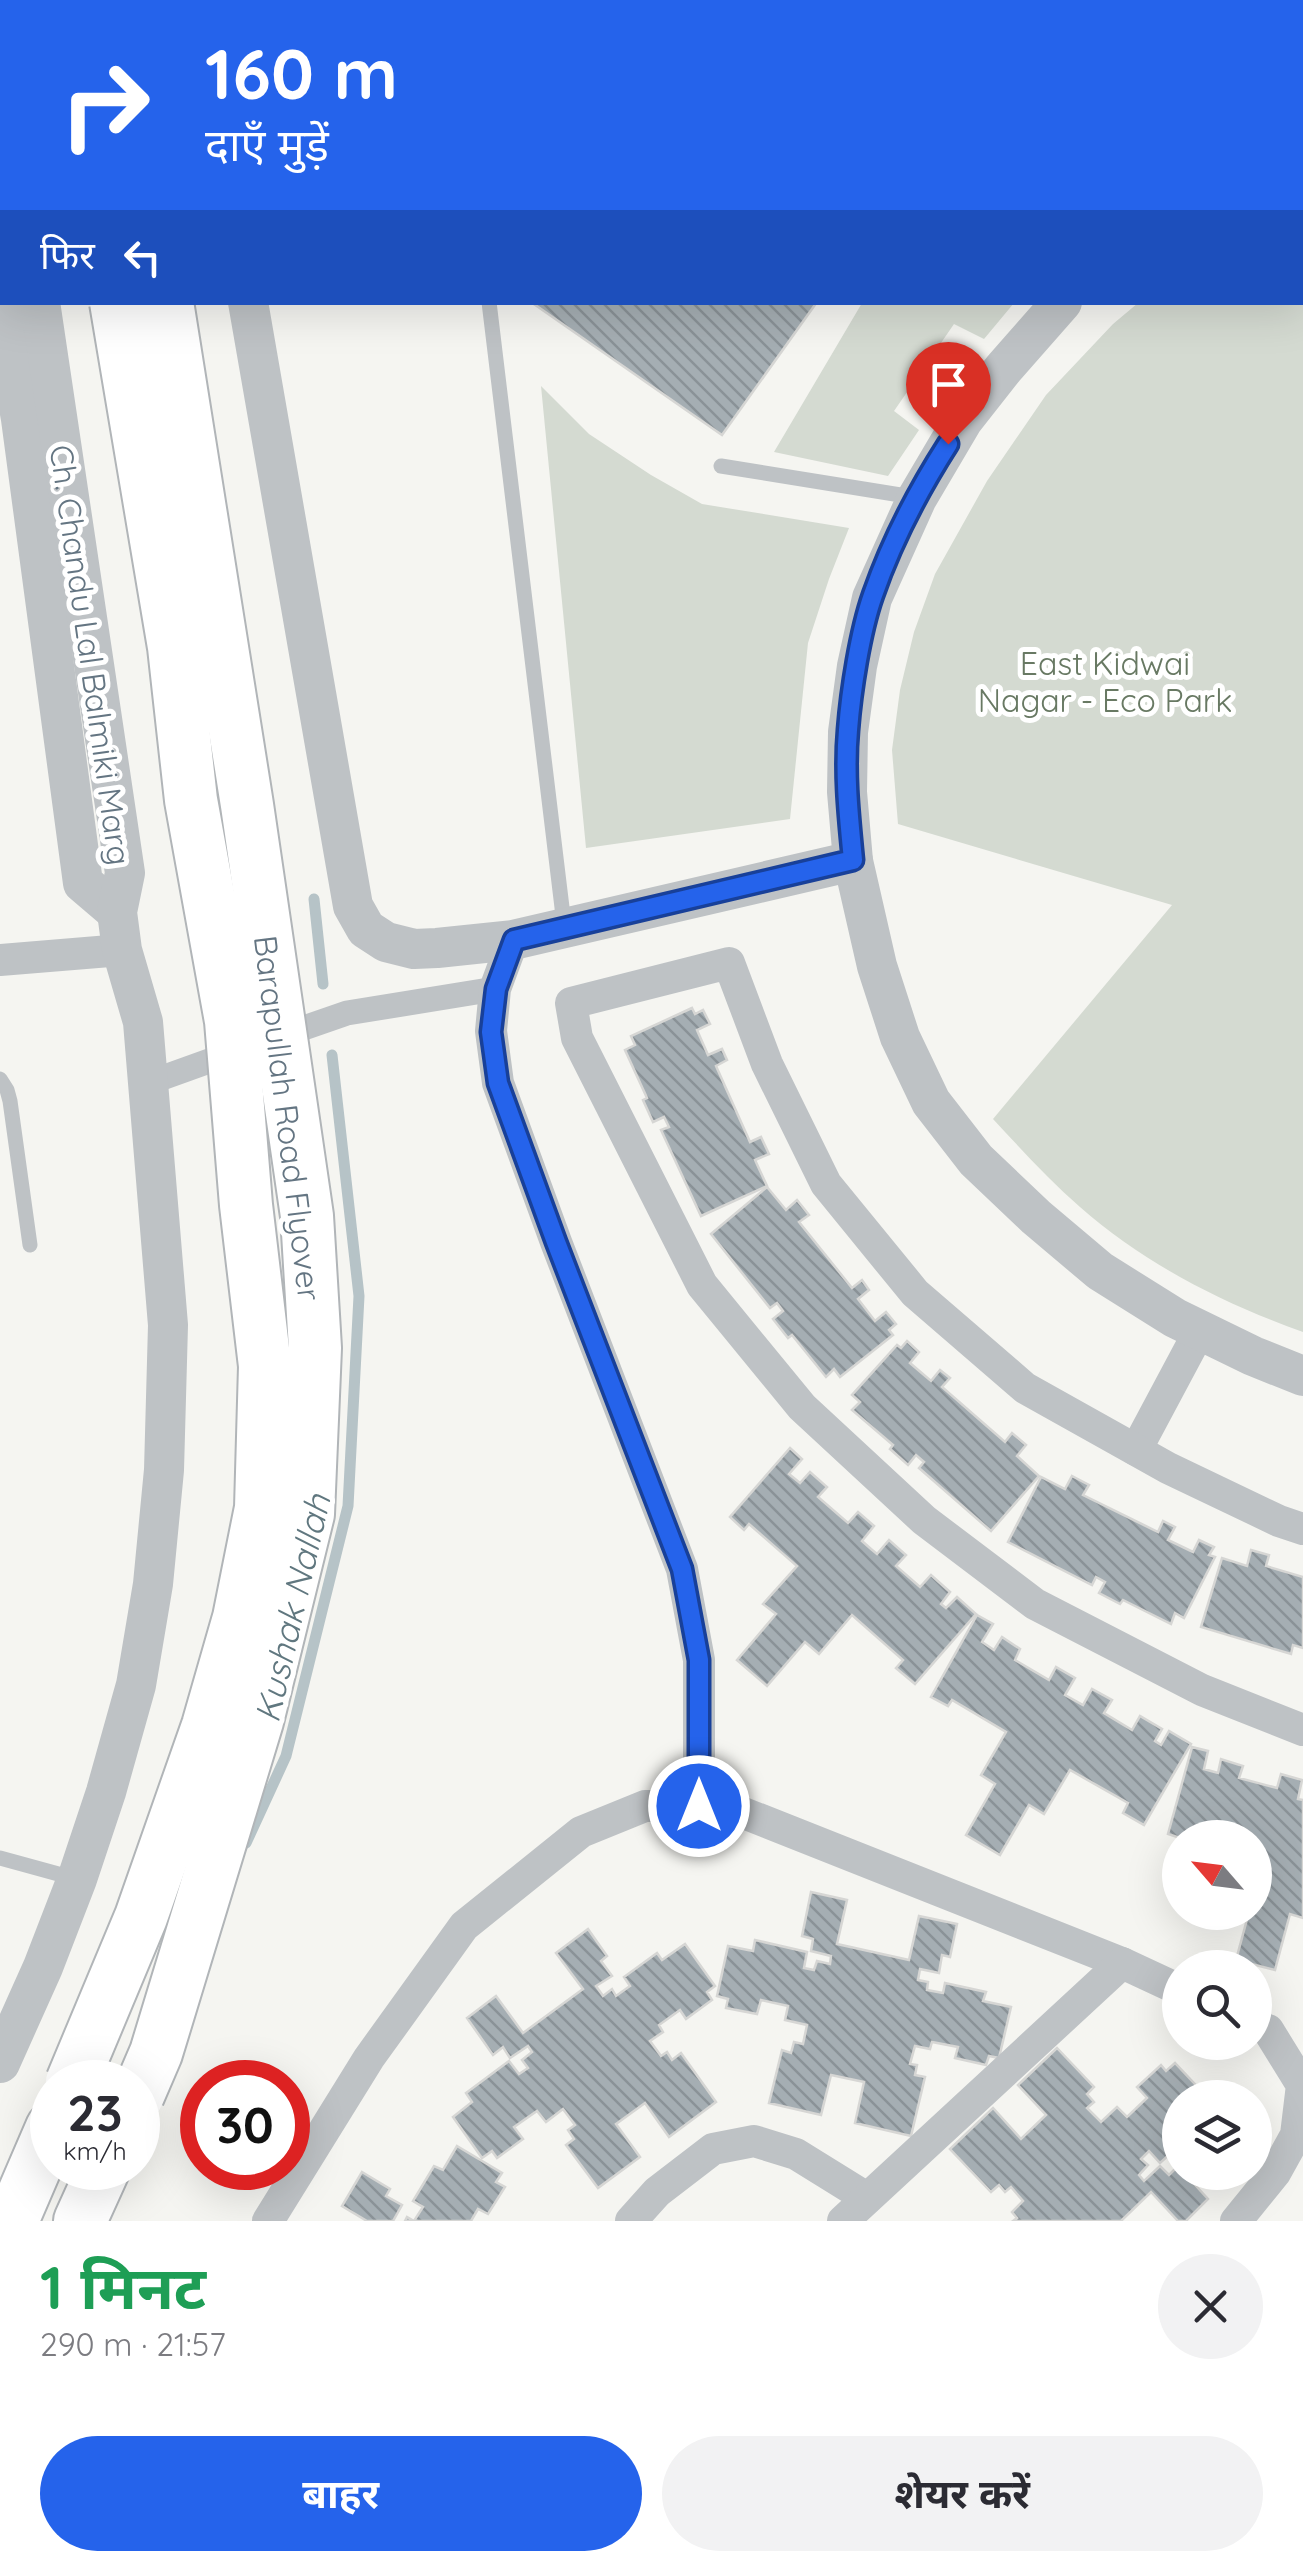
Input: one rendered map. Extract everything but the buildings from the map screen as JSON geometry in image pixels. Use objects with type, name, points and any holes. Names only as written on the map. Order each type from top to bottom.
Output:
[{"type":"highway","name":"Barapullah Road Flyover","points":[[81,2060],[147,1900],[208,1726],[238,1618],[261,1508],[265,1366],[246,1206],[231,1021],[192,800],[174,648],[117,305]]},
{"type":"highway","name":"Barapullah Road Flyover","points":[[153,2060],[257,1721],[308,1514],[316,1348],[307,1216],[247,804],[167,305]]},
{"type":"highway","points":[[12,2221],[30,2179]]},
{"type":"highway","points":[[80,2221],[94,2190]]},
{"type":"street","name":"Ch. Chandu Lal Balmiki Marg","points":[[2,305],[22,381],[83,883],[120,931]]},
{"type":"street","name":"Ch. Chandu Lal Balmiki Marg","points":[[22,381],[39,305]]},
{"type":"street","points":[[249,305],[354,906],[366,928],[386,942],[414,949],[514,940],[853,860]]},
{"type":"street","points":[[1059,305],[963,420],[917,498],[872,598],[856,666],[848,732],[847,792],[853,860],[876,966],[900,1037],[930,1102],[976,1160],[1100,1270],[1175,1318],[1303,1376]]},
{"type":"street","points":[[0,960],[120,931],[143,1022],[168,1325],[164,1470],[153,1584],[136,1685],[77,1879],[0,2063]]},
{"type":"street","points":[[514,940],[496,989],[491,1032],[498,1083],[682,1569],[699,1660],[699,1806]]},
{"type":"street","points":[[1303,1529],[1278,1521],[1136,1450],[1025,1388],[915,1293],[826,1184],[767,1064],[730,963],[571,1003],[577,1038],[702,1285],[802,1407],[924,1520],[1035,1604],[1202,1690],[1303,1730]]},
{"type":"street","points":[[148,1083],[347,1013],[496,989]]},
{"type":"street","points":[[1136,1450],[1200,1330]]},
{"type":"street","points":[[268,2221],[369,2058],[464,1926],[580,1832],[645,1806],[699,1806],[740,1812],[1162,1982]]},
{"type":"street","points":[[843,2221],[1122,1964]]},
{"type":"street","points":[[1272,2030],[1303,2040]]},
{"type":"street","points":[[1236,2221],[1296,2136],[1302,2085],[1272,2042]]},
{"type":"street","points":[[631,2221],[657,2192],[713,2148],[754,2141],[796,2154],[867,2198]]},
{"type":"lane","points":[[489,305],[565,928]]},
{"type":"lane","points":[[721,466],[917,498]]},
{"type":"lane","points":[[0,1079],[10,1101],[30,1245]]},
{"type":"lane","points":[[0,1858],[77,1879]]},
{"type":"green space","points":[[861,305],[1012,305],[984,339],[954,324],[894,411],[919,430],[888,476],[774,452]]},
{"type":"green space","name":"East Kidwai Nagar - Eco Park","points":[[1136,305],[1303,305],[1303,1332],[1214,1295],[1130,1246],[1069,1197],[993,1119],[1172,905],[898,824],[892,750],[900,690],[914,632],[935,574],[987,481],[1046,395]]},
{"type":"green space","points":[[541,386],[589,434],[702,504],[849,528],[808,643],[790,819],[586,848]]},
{"type":"waterway","name":"Kushak Nallah","points":[[314,899],[323,984]]},
{"type":"waterway","name":"Kushak Nallah","points":[[246,1843],[286,1756],[348,1506],[359,1296],[332,1055]]},
{"type":"route","points":[[699,1806],[699,1660],[682,1569],[498,1083],[491,1032],[496,989],[514,940],[853,860],[847,792],[848,732],[856,666],[872,598],[900,530],[948,444]]}]
